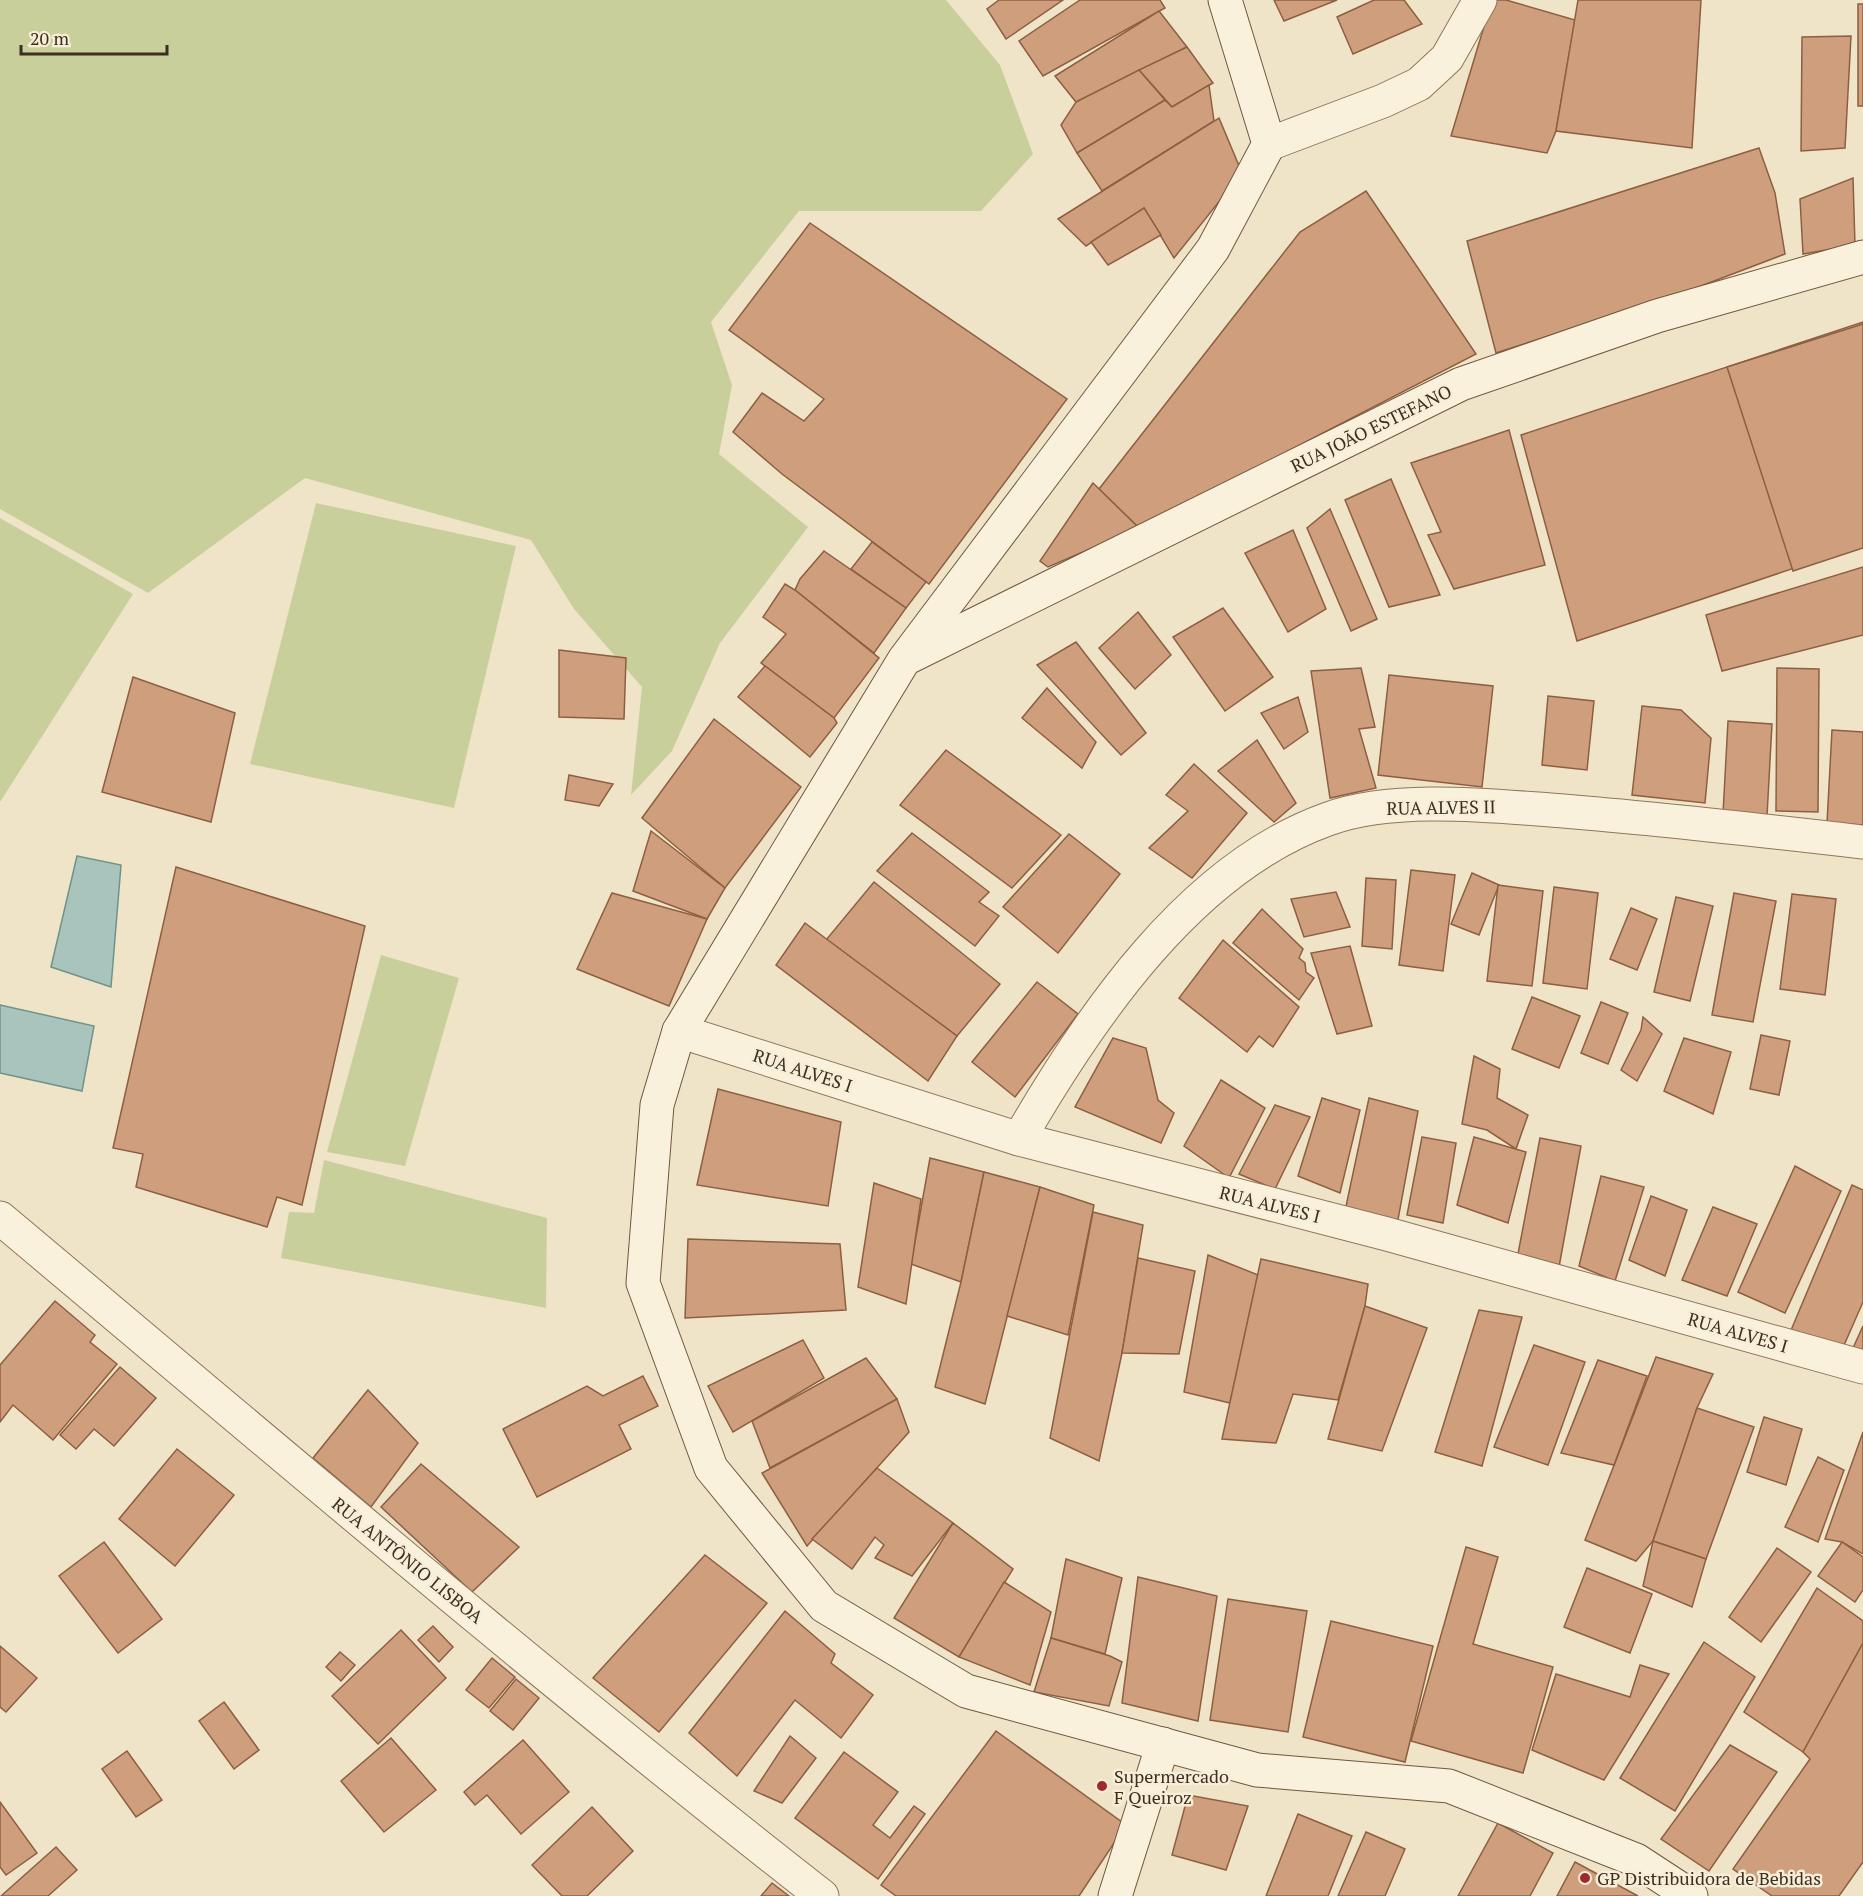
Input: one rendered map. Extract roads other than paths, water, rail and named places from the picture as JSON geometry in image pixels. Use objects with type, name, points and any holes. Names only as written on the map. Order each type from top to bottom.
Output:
[{"type":"street","points":[[1225,0],[1269,144]]},
{"type":"street","points":[[1480,0],[1447,58],[1419,84],[1383,101],[1269,144],[1213,249],[904,660],[679,1031],[657,1105],[643,1283],[711,1468],[824,1606],[966,1691],[1257,1770],[1449,1786],[1636,1860],[1691,1896]]},
{"type":"street","name":"RUA JOÃO ESTEFANO","points":[[904,660],[1461,384],[1657,316],[1863,257]]},
{"type":"street","name":"RUA ALVES II","points":[[1019,1139],[1047,1090],[1093,1021],[1133,969],[1183,916],[1234,870],[1281,840],[1329,819],[1385,806],[1487,805],[1636,817],[1863,842]]},
{"type":"street","name":"RUA ALVES I","points":[[679,1031],[1019,1139],[1387,1234],[1863,1367]]},
{"type":"street","name":"RUA ANTÔNIO LISBOA","points":[[0,1218],[377,1535],[736,1829],[822,1896]]},
{"type":"street","points":[[1115,1896],[1162,1744]]},
{"type":"water","points":[[77,856],[121,865],[111,987],[51,967]]},
{"type":"water","points":[[0,1005],[94,1026],[82,1091],[0,1073]]},
{"type":"place","name":"Supermercado F Queiroz","points":[[1102,1786]]},
{"type":"place","name":"GP Distribuidora de Bebidas","points":[[1585,1878]]}]
